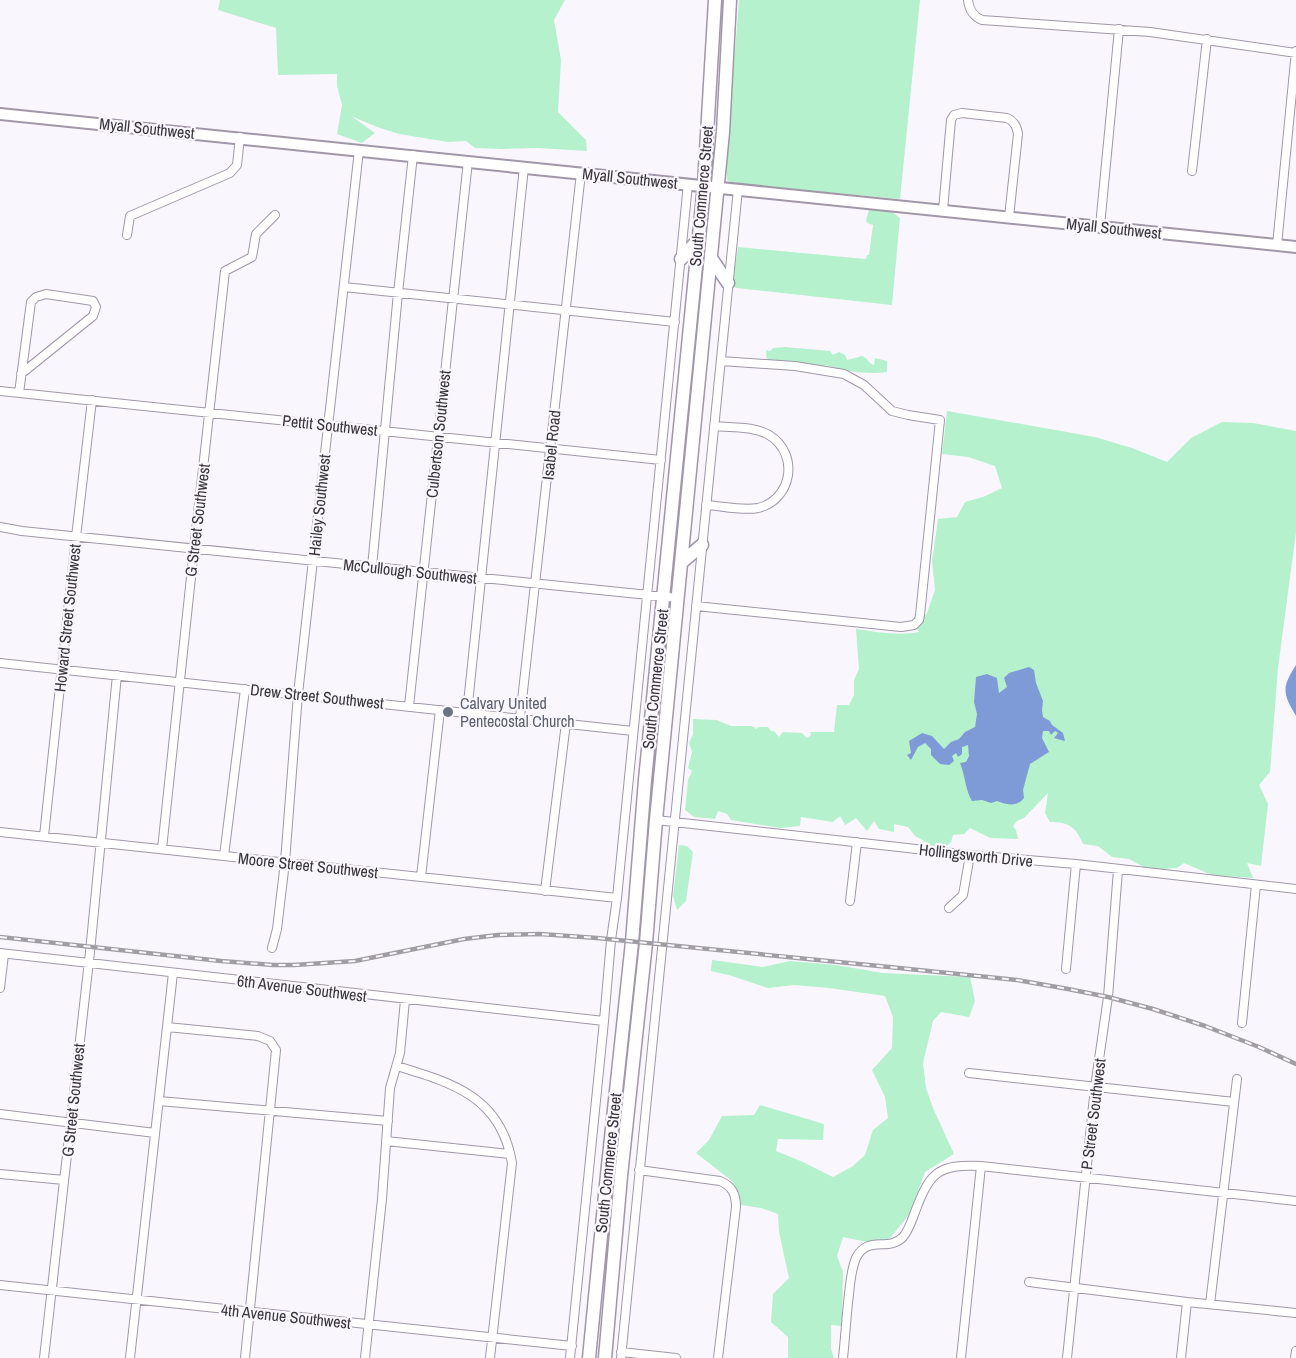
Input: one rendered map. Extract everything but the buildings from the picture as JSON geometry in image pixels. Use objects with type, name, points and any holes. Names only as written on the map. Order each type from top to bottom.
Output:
[{"type":"main road","name":"South Commerce Street","points":[[589,1358],[606,1175],[632,942],[645,780],[704,185],[715,0]]},
{"type":"main road","name":"South Commerce Street","points":[[605,1358],[718,187],[730,0]]},
{"type":"main road","points":[[681,260],[698,240]]},
{"type":"main road","points":[[711,258],[728,283]]},
{"type":"main road","points":[[681,563],[702,545]]},
{"type":"main road","points":[[645,780],[650,792],[649,805],[652,817],[656,820]]},
{"type":"street","points":[[968,0],[973,15],[982,20],[1119,29],[1296,52],[1277,245]]},
{"type":"street","points":[[1100,226],[1119,29]]},
{"type":"street","points":[[1192,171],[1207,39]]},
{"type":"street","points":[[943,210],[951,120],[954,114],[962,113],[1007,118],[1016,125],[1018,134],[1010,217]]},
{"type":"street","name":"Myall Southwest","points":[[2,116],[240,137],[1296,247]]},
{"type":"street","points":[[127,235],[130,216],[230,172],[237,165],[240,137]]},
{"type":"street","name":"Hailey Southwest","points":[[272,948],[278,929],[298,694],[359,150]]},
{"type":"street","points":[[372,567],[413,155]]},
{"type":"street","name":"Culbertson Southwest","points":[[408,706],[468,161]]},
{"type":"street","points":[[467,713],[524,167]]},
{"type":"street","name":"Isabel Road","points":[[520,718],[581,172]]},
{"type":"street","points":[[570,1358],[688,184]]},
{"type":"street","points":[[676,1358],[621,1355],[738,189]]},
{"type":"street","name":"G Street Southwest","points":[[162,849],[225,272],[252,257],[256,234],[275,215]]},
{"type":"street","points":[[344,287],[675,322]]},
{"type":"street","points":[[19,393],[21,374],[31,302],[36,297],[46,294],[93,301],[96,308],[93,316],[21,374]]},
{"type":"street","points":[[696,606],[901,627],[910,627],[917,623],[920,615],[940,420],[892,411],[864,385],[844,374],[813,368],[721,361]]},
{"type":"street","name":"Pettit Southwest","points":[[0,391],[661,460]]},
{"type":"street","name":"Howard Street Southwest","points":[[44,836],[92,400]]},
{"type":"street","points":[[706,505],[746,509],[765,506],[782,491],[789,474],[784,451],[780,444],[768,435],[754,430],[714,426]]},
{"type":"street","name":"McCullough Southwest","points":[[0,527],[76,537],[678,598]]},
{"type":"street","name":"Drew Street Southwest","points":[[0,663],[633,731]]},
{"type":"street","name":"G Street Southwest","points":[[44,1358],[101,843],[117,675]]},
{"type":"street","points":[[224,856],[245,689]]},
{"type":"street","points":[[421,877],[440,710]]},
{"type":"street","points":[[545,891],[566,723]]},
{"type":"street","name":"Hollingsworth Drive","points":[[656,820],[1296,889]]},
{"type":"street","name":"Moore Street Southwest","points":[[0,832],[617,898]]},
{"type":"street","points":[[850,901],[857,842]]},
{"type":"street","points":[[950,908],[963,895],[970,855]]},
{"type":"street","points":[[1066,969],[1076,864]]},
{"type":"street","name":"P Street Southwest","points":[[1067,1358],[1095,1087],[1108,998],[1118,870]]},
{"type":"street","points":[[1242,1023],[1256,885]]},
{"type":"street","points":[[0,988],[2,954]]},
{"type":"street","name":"6th Avenue Southwest","points":[[2,954],[604,1021]]},
{"type":"street","points":[[130,1358],[173,973]]},
{"type":"street","points":[[365,1358],[382,1199],[390,1088],[403,1035],[405,1000]]},
{"type":"street","points":[[167,1027],[258,1036],[270,1041],[276,1050],[245,1358]]},
{"type":"street","points":[[396,1066],[442,1081],[477,1099],[499,1125],[509,1146],[512,1163],[490,1358]]},
{"type":"street","points":[[969,1073],[1234,1102]]},
{"type":"street","points":[[1210,1304],[1237,1079]]},
{"type":"street","points":[[159,1101],[388,1121]]},
{"type":"street","points":[[0,1114],[155,1133]]},
{"type":"street","points":[[386,1142],[510,1154]]},
{"type":"street","points":[[843,1358],[851,1279],[858,1255],[869,1246],[892,1244],[903,1238],[928,1182],[940,1171],[951,1166],[981,1166],[1296,1202]]},
{"type":"street","points":[[961,1358],[981,1166]]},
{"type":"street","points":[[639,1170],[720,1181],[729,1186],[735,1197],[736,1207],[718,1358]]},
{"type":"street","points":[[0,1174],[64,1180]]},
{"type":"street","points":[[1029,1282],[1296,1313]]},
{"type":"street","name":"4th Avenue Southwest","points":[[0,1285],[572,1346]]},
{"type":"street","points":[[1181,1358],[1187,1302]]},
{"type":"street","points":[[1295,1358],[1296,1351]]},
{"type":"green space","points":[[220,0],[565,0],[554,20],[561,60],[558,112],[586,140],[587,151],[475,148],[466,141],[448,142],[399,134],[351,116],[375,133],[362,143],[337,134],[342,105],[337,86],[337,74],[278,75],[276,28],[218,10]]},
{"type":"green space","points":[[739,0],[920,0],[900,199],[736,184],[727,180],[726,167]]},
{"type":"green space","points":[[869,210],[890,210],[900,218],[892,305],[736,288],[732,285],[738,247],[866,259],[869,255],[873,225],[867,223],[866,220]]},
{"type":"green space","points":[[785,347],[830,351],[833,355],[839,352],[845,355],[847,360],[862,356],[874,365],[875,358],[887,361],[887,372],[864,373],[826,365],[821,367],[767,360],[767,350]]},
{"type":"green space","points":[[947,411],[1095,437],[1167,462],[1191,438],[1222,422],[1253,423],[1296,431],[1296,532],[1278,668],[1270,772],[1259,785],[1268,804],[1261,866],[1247,863],[1253,878],[1212,875],[1184,863],[1177,868],[1149,870],[1129,859],[1112,857],[1098,846],[1083,844],[1078,833],[1067,824],[1050,822],[1045,813],[1048,793],[1013,826],[1018,839],[990,838],[970,828],[964,834],[953,835],[946,847],[933,846],[915,836],[908,827],[894,824],[894,832],[879,829],[874,821],[867,831],[856,818],[845,825],[840,816],[833,822],[801,817],[800,826],[780,828],[731,820],[727,814],[718,811],[715,819],[694,817],[685,810],[688,780],[692,771],[688,768],[692,752],[689,743],[693,734],[693,719],[717,720],[731,726],[752,726],[756,729],[768,727],[779,737],[783,732],[802,733],[807,738],[811,735],[810,732],[834,732],[837,705],[849,705],[854,695],[854,680],[859,669],[856,629],[895,634],[919,632],[916,628],[927,613],[935,590],[932,561],[938,519],[957,517],[965,502],[1002,488],[995,466],[968,457],[942,454]]},
{"type":"green space","points":[[679,845],[687,846],[693,852],[686,901],[677,910],[673,896]]},
{"type":"green space","points":[[712,960],[763,967],[790,961],[836,965],[883,973],[970,977],[975,1001],[969,1017],[941,1012],[933,1021],[923,1063],[926,1088],[954,1154],[925,1172],[909,1215],[890,1238],[877,1244],[843,1237],[837,1256],[843,1272],[842,1326],[831,1325],[831,1349],[834,1358],[788,1358],[788,1337],[771,1322],[773,1294],[789,1278],[779,1232],[778,1214],[761,1208],[741,1205],[732,1181],[696,1153],[709,1140],[722,1116],[754,1115],[760,1105],[824,1124],[823,1140],[778,1139],[776,1151],[833,1177],[853,1166],[865,1155],[873,1130],[888,1118],[885,1097],[872,1070],[892,1048],[893,1017],[885,996],[794,985],[768,988],[711,971]]},
{"type":"water","points":[[1296,665],[1296,716],[1286,696],[1286,685]]},
{"type":"water","points":[[1029,667],[1034,670],[1043,701],[1043,717],[1063,733],[1065,741],[1054,738],[1058,733],[1055,731],[1051,735],[1049,731],[1043,731],[1042,738],[1049,752],[1030,764],[1023,790],[1024,798],[1021,801],[1012,804],[997,801],[991,803],[982,800],[972,801],[960,763],[966,762],[969,756],[968,745],[962,747],[962,754],[958,757],[956,753],[952,756],[954,761],[949,765],[940,764],[931,755],[931,749],[925,743],[918,747],[911,760],[907,755],[911,753],[909,741],[922,733],[932,736],[944,749],[975,727],[976,677],[987,674],[997,678],[999,693],[1007,687],[1004,678],[1009,673]]},
{"type":"railway","points":[[0,937],[273,965],[355,961],[464,939],[498,935],[540,934],[597,938],[1017,980],[1068,989],[1153,1009],[1205,1026],[1296,1064]]},
{"type":"place","name":"Calvary United Pentecostal Church","points":[[448,712]]}]
